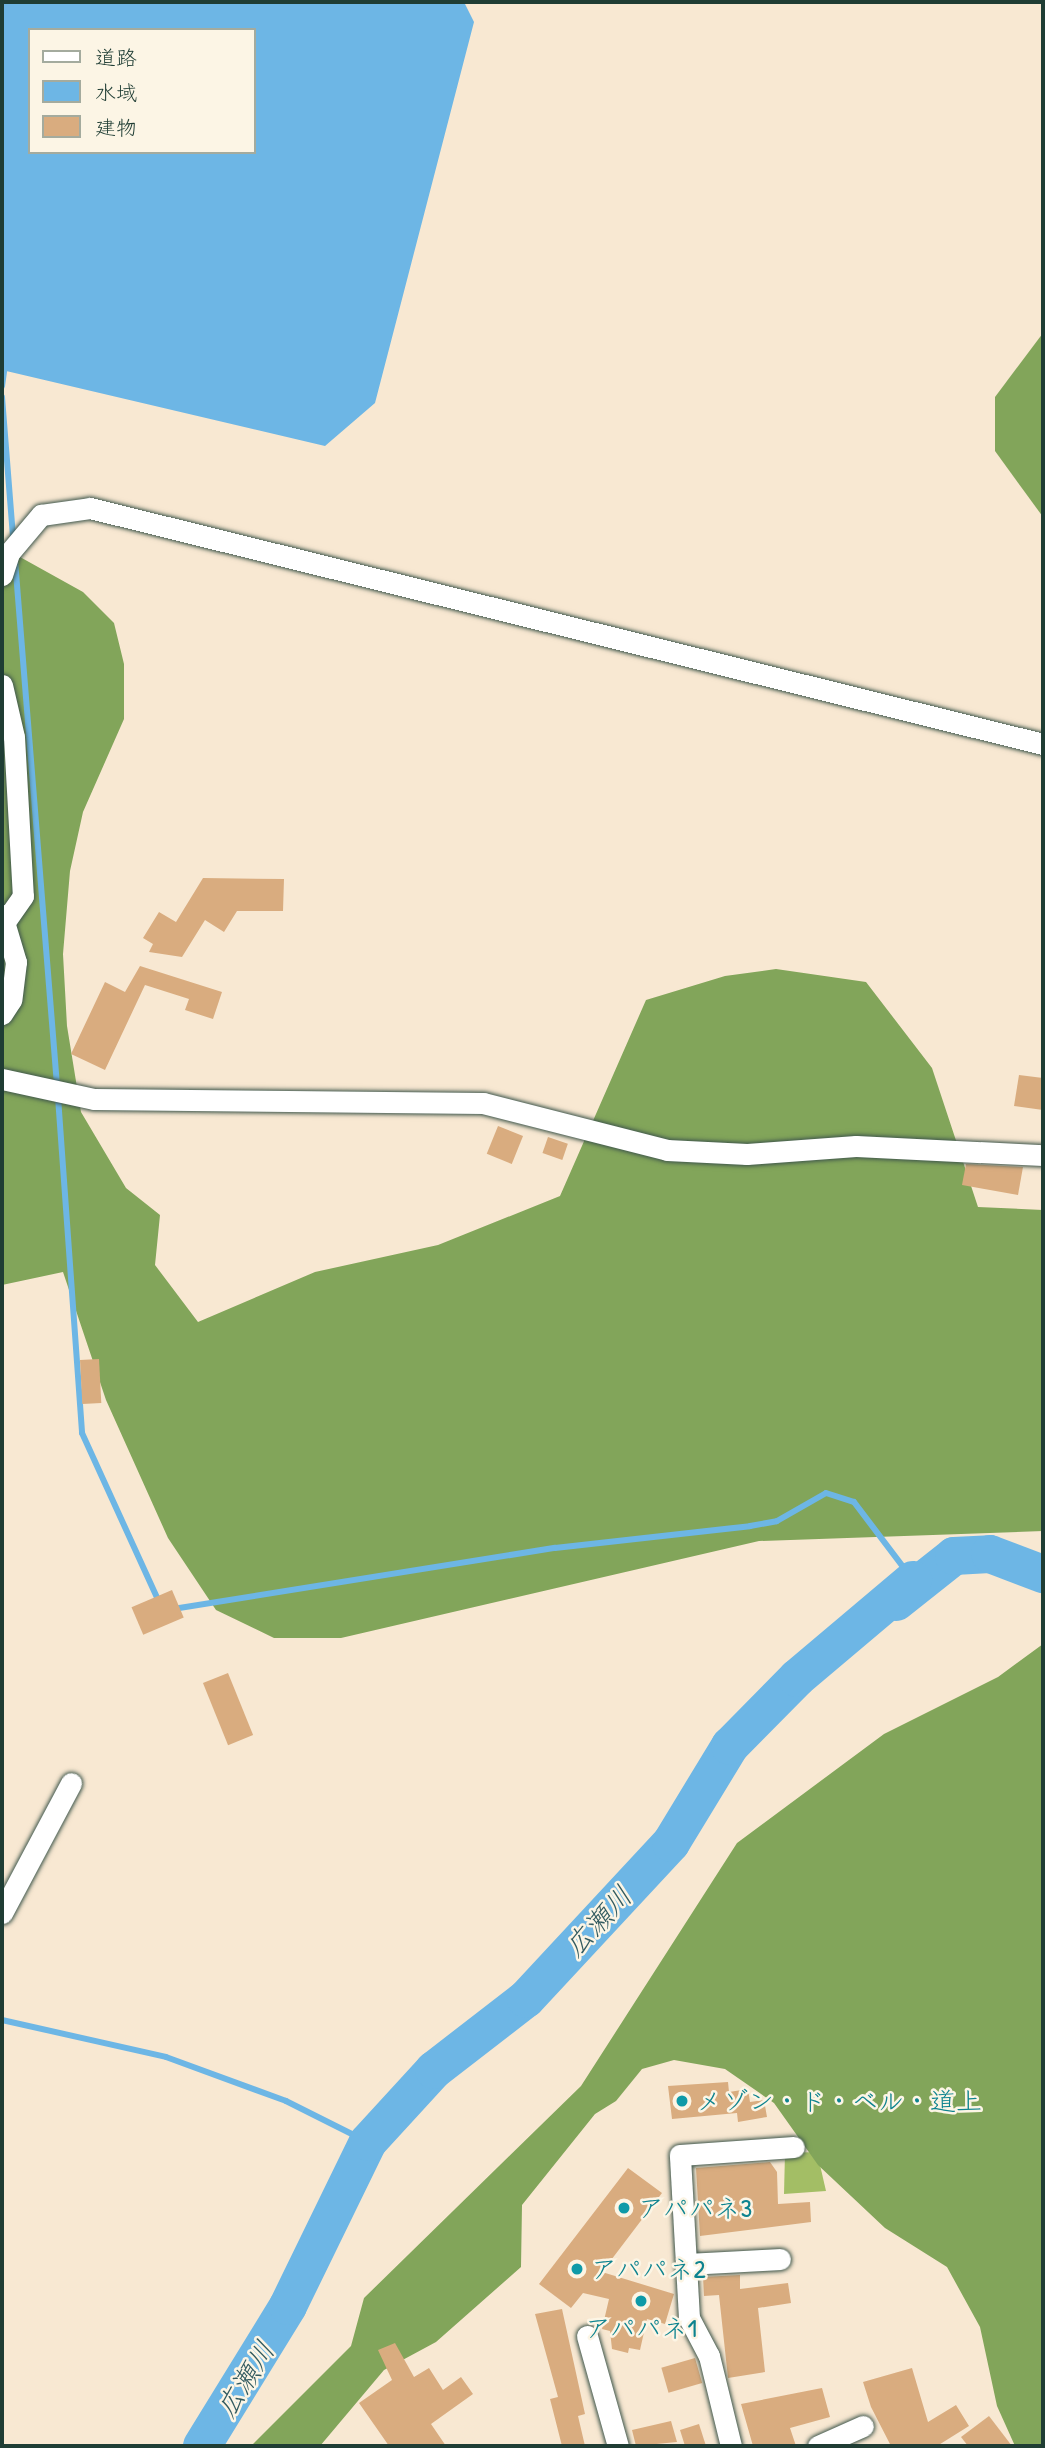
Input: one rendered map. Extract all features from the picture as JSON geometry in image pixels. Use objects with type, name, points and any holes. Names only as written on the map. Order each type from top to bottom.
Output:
[{"type":"street","points":[[2,575],[9,553],[41,515],[90,508],[1043,744]]},
{"type":"street","points":[[2,685],[15,749],[23,896],[4,918],[16,983],[2,1014]]},
{"type":"street","points":[[2,1079],[94,1099],[483,1103],[667,1150],[747,1154],[856,1146],[1043,1155]]},
{"type":"street","points":[[2,1913],[71,1783]]},
{"type":"street","points":[[731,2446],[709,2356],[689,2318],[688,2264],[680,2223],[681,2155],[794,2147]]},
{"type":"street","points":[[688,2264],[780,2259]]},
{"type":"street","points":[[587,2336],[618,2446]]},
{"type":"street","points":[[818,2446],[863,2426]]},
{"type":"green space","points":[[1043,333],[1043,517],[995,451],[995,397]]},
{"type":"green space","points":[[2,547],[83,592],[114,623],[124,664],[124,719],[83,812],[70,871],[63,954],[67,1026],[81,1112],[126,1188],[160,1215],[155,1265],[198,1322],[315,1272],[438,1245],[560,1196],[646,1000],[725,976],[776,969],[866,982],[932,1068],[978,1207],[1043,1210],[1043,1531],[759,1541],[341,1638],[274,1638],[216,1610],[168,1538],[106,1400],[63,1272],[2,1285]]},
{"type":"green space","points":[[1043,1644],[1043,2446],[1015,2446],[997,2406],[980,2327],[947,2267],[885,2228],[818,2165],[774,2103],[725,2069],[674,2060],[642,2069],[616,2101],[595,2114],[522,2205],[521,2267],[436,2342],[384,2370],[320,2446],[251,2446],[351,2346],[364,2298],[581,2086],[737,1843],[884,1734],[998,1677]]},
{"type":"green space","points":[[817,2152],[826,2191],[784,2194],[785,2153]]},
{"type":"water","points":[[2,2],[464,2],[474,22],[375,403],[325,446],[2,370]]},
{"type":"building","points":[[203,878],[284,879],[283,911],[237,911],[224,932],[205,920],[182,957],[149,952],[153,944],[143,938],[159,912],[176,922]]},
{"type":"building","points":[[140,966],[222,992],[213,1019],[185,1010],[189,999],[145,985],[105,1070],[71,1054],[105,982],[125,992]]},
{"type":"building","points":[[1019,1075],[1043,1078],[1043,1110],[1014,1106]]},
{"type":"building","points":[[498,1126],[523,1136],[512,1164],[487,1154]]},
{"type":"building","points":[[548,1137],[568,1144],[562,1160],[542,1153]]},
{"type":"building","points":[[966,1164],[1023,1167],[1018,1195],[962,1185]]},
{"type":"building","points":[[99,1359],[101,1403],[82,1404],[80,1360]]},
{"type":"building","points":[[172,1590],[184,1618],[143,1635],[131,1607]]},
{"type":"building","points":[[228,1673],[253,1735],[228,1745],[203,1683]]},
{"type":"building","points":[[728,2082],[729,2092],[748,2089],[750,2102],[764,2100],[767,2117],[738,2122],[737,2113],[672,2119],[668,2086]]},
{"type":"building","points":[[770,2162],[777,2172],[778,2204],[810,2202],[811,2222],[700,2236],[696,2168]]},
{"type":"building","points":[[628,2168],[662,2193],[602,2272],[674,2294],[665,2324],[647,2319],[640,2350],[629,2348],[628,2353],[612,2349],[610,2331],[602,2329],[609,2299],[583,2293],[571,2308],[539,2284]]},
{"type":"building","points":[[740,2275],[740,2289],[788,2283],[791,2303],[758,2308],[765,2372],[728,2378],[719,2295],[704,2296],[703,2277]]},
{"type":"building","points":[[562,2309],[585,2414],[578,2416],[585,2446],[562,2446],[550,2399],[558,2397],[535,2314]]},
{"type":"building","points":[[395,2343],[414,2377],[429,2368],[443,2390],[461,2377],[473,2394],[431,2424],[446,2446],[389,2446],[359,2403],[392,2380],[378,2350]]},
{"type":"building","points":[[695,2358],[702,2383],[669,2393],[661,2368]]},
{"type":"building","points":[[912,2368],[928,2422],[956,2405],[969,2426],[937,2446],[891,2446],[871,2407],[863,2382]]},
{"type":"building","points":[[822,2388],[830,2417],[790,2428],[796,2446],[753,2446],[741,2404]]},
{"type":"building","points":[[989,2416],[1012,2446],[968,2446],[961,2437]]},
{"type":"building","points":[[671,2421],[677,2442],[636,2446],[632,2430]]},
{"type":"building","points":[[699,2424],[706,2446],[685,2446],[680,2430]]},
{"type":"waterway","points":[[2,386],[5,364]]},
{"type":"waterway","points":[[2,397],[13,538]]},
{"type":"waterway","points":[[15,560],[57,1086]]},
{"type":"waterway","points":[[58,1097],[82,1433],[160,1604]]},
{"type":"waterway","points":[[173,1609],[555,1548],[750,1526],[777,1521],[826,1493],[854,1502],[913,1580]]},
{"type":"waterway","name":"広瀬川","points":[[896,1602],[954,1556],[990,1554],[1043,1574]]},
{"type":"waterway","name":"広瀬川","points":[[202,2446],[288,2306],[368,2142],[434,2070],[526,1999],[671,1843],[730,1746],[797,1678],[913,1580]]},
{"type":"waterway","points":[[2,2020],[166,2057],[286,2101],[368,2142]]},
{"type":"place","name":"メゾン・ド・ベル・道上","points":[[682,2101]]},
{"type":"place","name":"アパパネ3","points":[[624,2208]]},
{"type":"place","name":"アパパネ2","points":[[577,2269]]},
{"type":"place","name":"アパパネ1","points":[[641,2301]]}]
